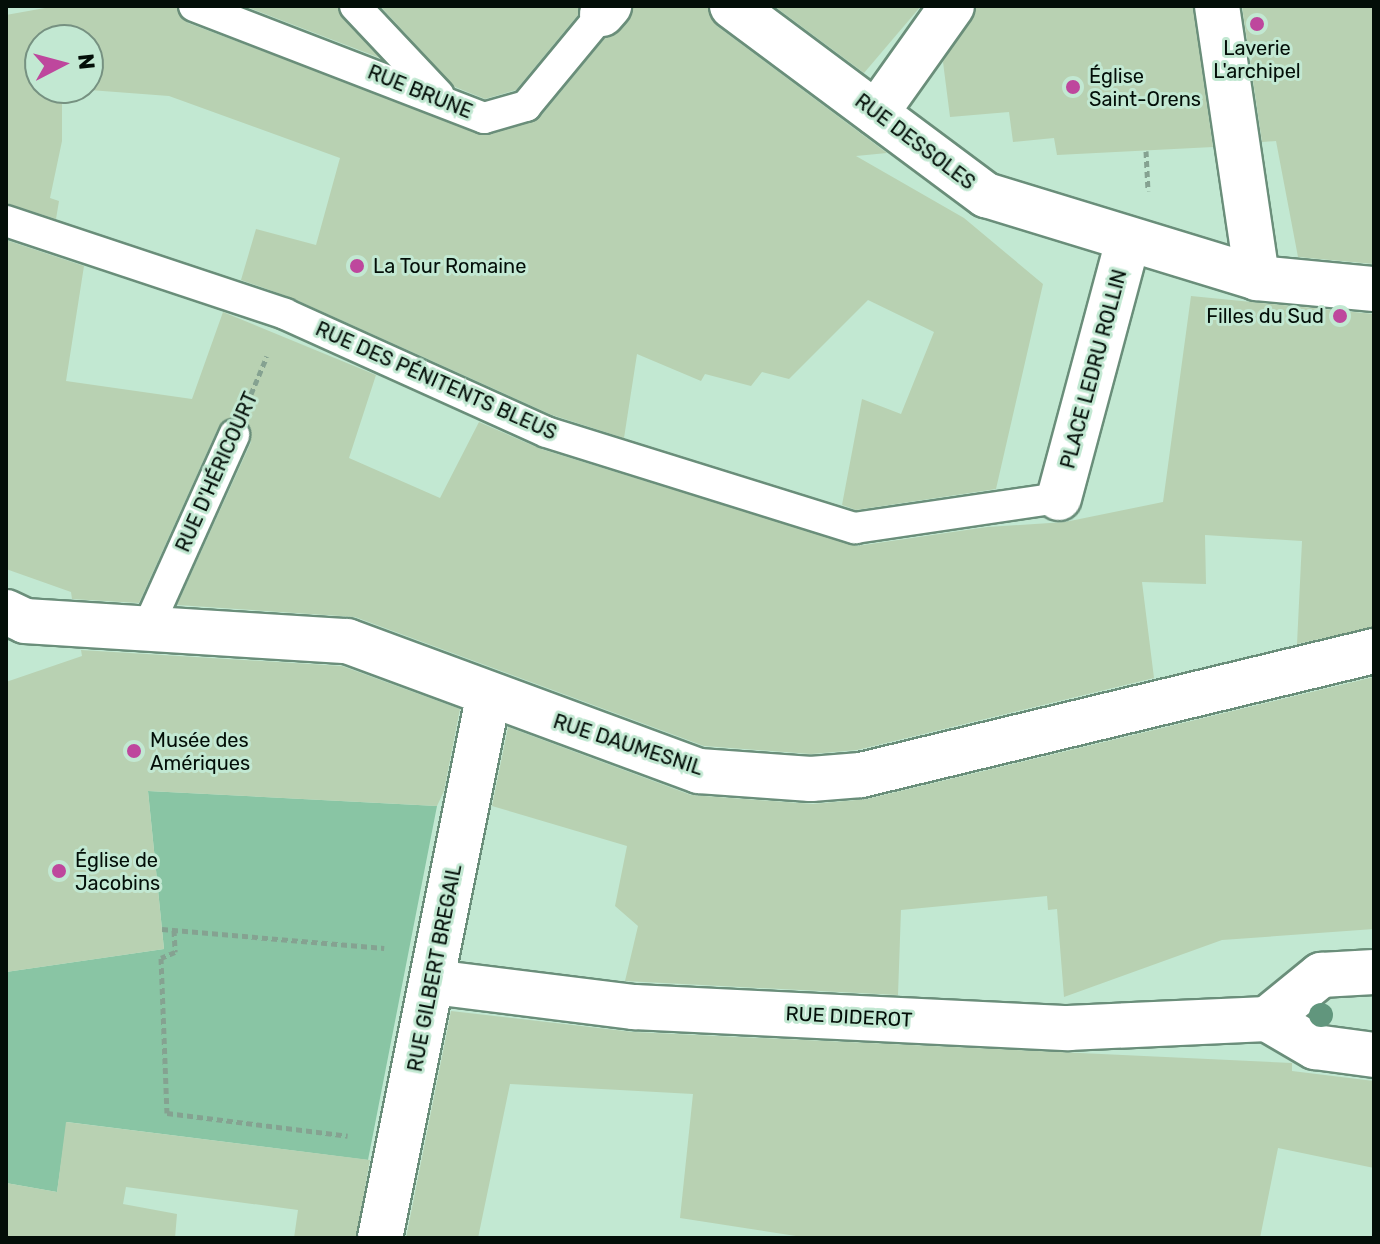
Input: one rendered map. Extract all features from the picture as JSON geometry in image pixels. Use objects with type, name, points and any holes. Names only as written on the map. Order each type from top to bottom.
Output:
[{"type":"street","name":"RUE DESSOLES","points":[[732,6],[986,195],[1257,278],[1374,289]]},
{"type":"street","points":[[876,113],[952,6]]},
{"type":"street","points":[[1217,6],[1257,278]]},
{"type":"street","name":"PLACE LEDRU ROLLIN","points":[[1059,498],[1128,240]]},
{"type":"street","name":"RUE DAUMESNIL","points":[[12,621],[347,641],[488,698],[699,771],[811,779],[861,775],[1374,651]]},
{"type":"street","name":"RUE GILBERT BREGAIL","points":[[380,1238],[488,698]]},
{"type":"street","points":[[1374,972],[1321,975],[1267,1019],[1315,1047],[1374,1055]]},
{"type":"street","name":"RUE DIDEROT","points":[[433,982],[634,1007],[1068,1028],[1267,1019]]},
{"type":"lane","name":"RUE BRUNE","points":[[194,6],[443,99],[484,118],[526,106],[606,10]]},
{"type":"lane","points":[[355,6],[443,99]]},
{"type":"lane","name":"RUE DES PÉNITENTS BLEUS","points":[[6,221],[285,314],[546,432],[855,528],[1059,498]]},
{"type":"lane","name":"RUE D'HÉRICOURT","points":[[147,629],[234,435]]},
{"type":"path","points":[[1146,151],[1149,195]]},
{"type":"path","name":"RUE D'HÉRICOURT","points":[[234,435],[285,314]]},
{"type":"path","points":[[162,929],[394,948]]},
{"type":"path","points":[[174,930],[175,952],[161,958],[167,1113],[354,1137],[356,1121]]},
{"type":"path","points":[[378,963],[380,947]]},
{"type":"green space","points":[[148,791],[437,806],[368,1160],[67,1122],[57,1192],[6,1183],[6,972],[164,949]]},
{"type":"building","points":[[56,6],[176,6],[188,23],[488,135],[540,117],[605,38],[628,22],[633,6],[707,6],[717,26],[887,153],[856,156],[964,218],[1043,284],[996,489],[856,510],[842,505],[862,399],[901,414],[934,332],[868,300],[789,379],[762,372],[751,386],[705,374],[701,381],[637,354],[624,438],[552,415],[292,298],[241,280],[256,229],[316,245],[340,158],[169,96],[104,91],[104,24],[24,24],[24,104],[62,104],[62,141],[50,198],[59,201],[56,219],[6,203],[6,15]]},
{"type":"building","points":[[244,6],[338,6],[342,18],[380,58]]},
{"type":"building","points":[[380,6],[579,6],[578,15],[516,90],[485,99],[455,87]]},
{"type":"building","points":[[774,6],[921,6],[864,73]]},
{"type":"building","name":"Église Saint-Orens","points":[[977,6],[1193,6],[1213,147],[1057,155],[1054,138],[1013,142],[1009,112],[950,117],[943,62]]},
{"type":"building","points":[[1242,6],[1374,6],[1374,264],[1298,257],[1276,141],[1262,142]]},
{"type":"building","points":[[6,240],[84,266],[66,381],[192,399],[223,312],[376,375],[349,458],[440,498],[479,422],[541,449],[857,546],[987,527],[1065,522],[1163,502],[1191,296],[1374,314],[1374,627],[1297,644],[1302,541],[1205,535],[1206,584],[1142,582],[1154,678],[857,750],[811,754],[704,746],[355,617],[177,605],[251,442],[248,424],[233,417],[218,428],[139,603],[72,599],[71,592],[6,569]]},
{"type":"building","points":[[81,650],[342,666],[460,709],[444,791],[437,806],[148,791],[164,949],[6,972],[6,682],[82,656]]},
{"type":"building","points":[[1374,677],[1374,929],[1222,940],[1064,997],[1057,909],[1048,910],[1047,896],[901,910],[898,995],[625,981],[638,926],[615,906],[627,846],[492,806],[508,727],[691,795],[813,804],[867,799]]},
{"type":"building","points":[[451,1011],[633,1032],[1292,1063],[1292,1071],[1374,1081],[1374,1168],[1278,1148],[1260,1238],[809,1238],[680,1218],[693,1094],[510,1084],[478,1238],[406,1238]]},
{"type":"building","points":[[66,1122],[370,1160],[356,1238],[294,1238],[298,1210],[126,1187],[123,1204],[177,1214],[175,1238],[6,1238],[6,1183],[57,1192]]},
{"type":"place","name":"Laverie L'archipel","points":[[1257,24]]},
{"type":"place","name":"Église Saint-Orens","points":[[1073,87]]},
{"type":"place","name":"La Tour Romaine","points":[[357,266]]},
{"type":"place","name":"Filles du Sud","points":[[1340,316]]},
{"type":"place","name":"Musée des Amériques","points":[[134,751]]},
{"type":"place","name":"Église de Jacobins","points":[[59,871]]}]
